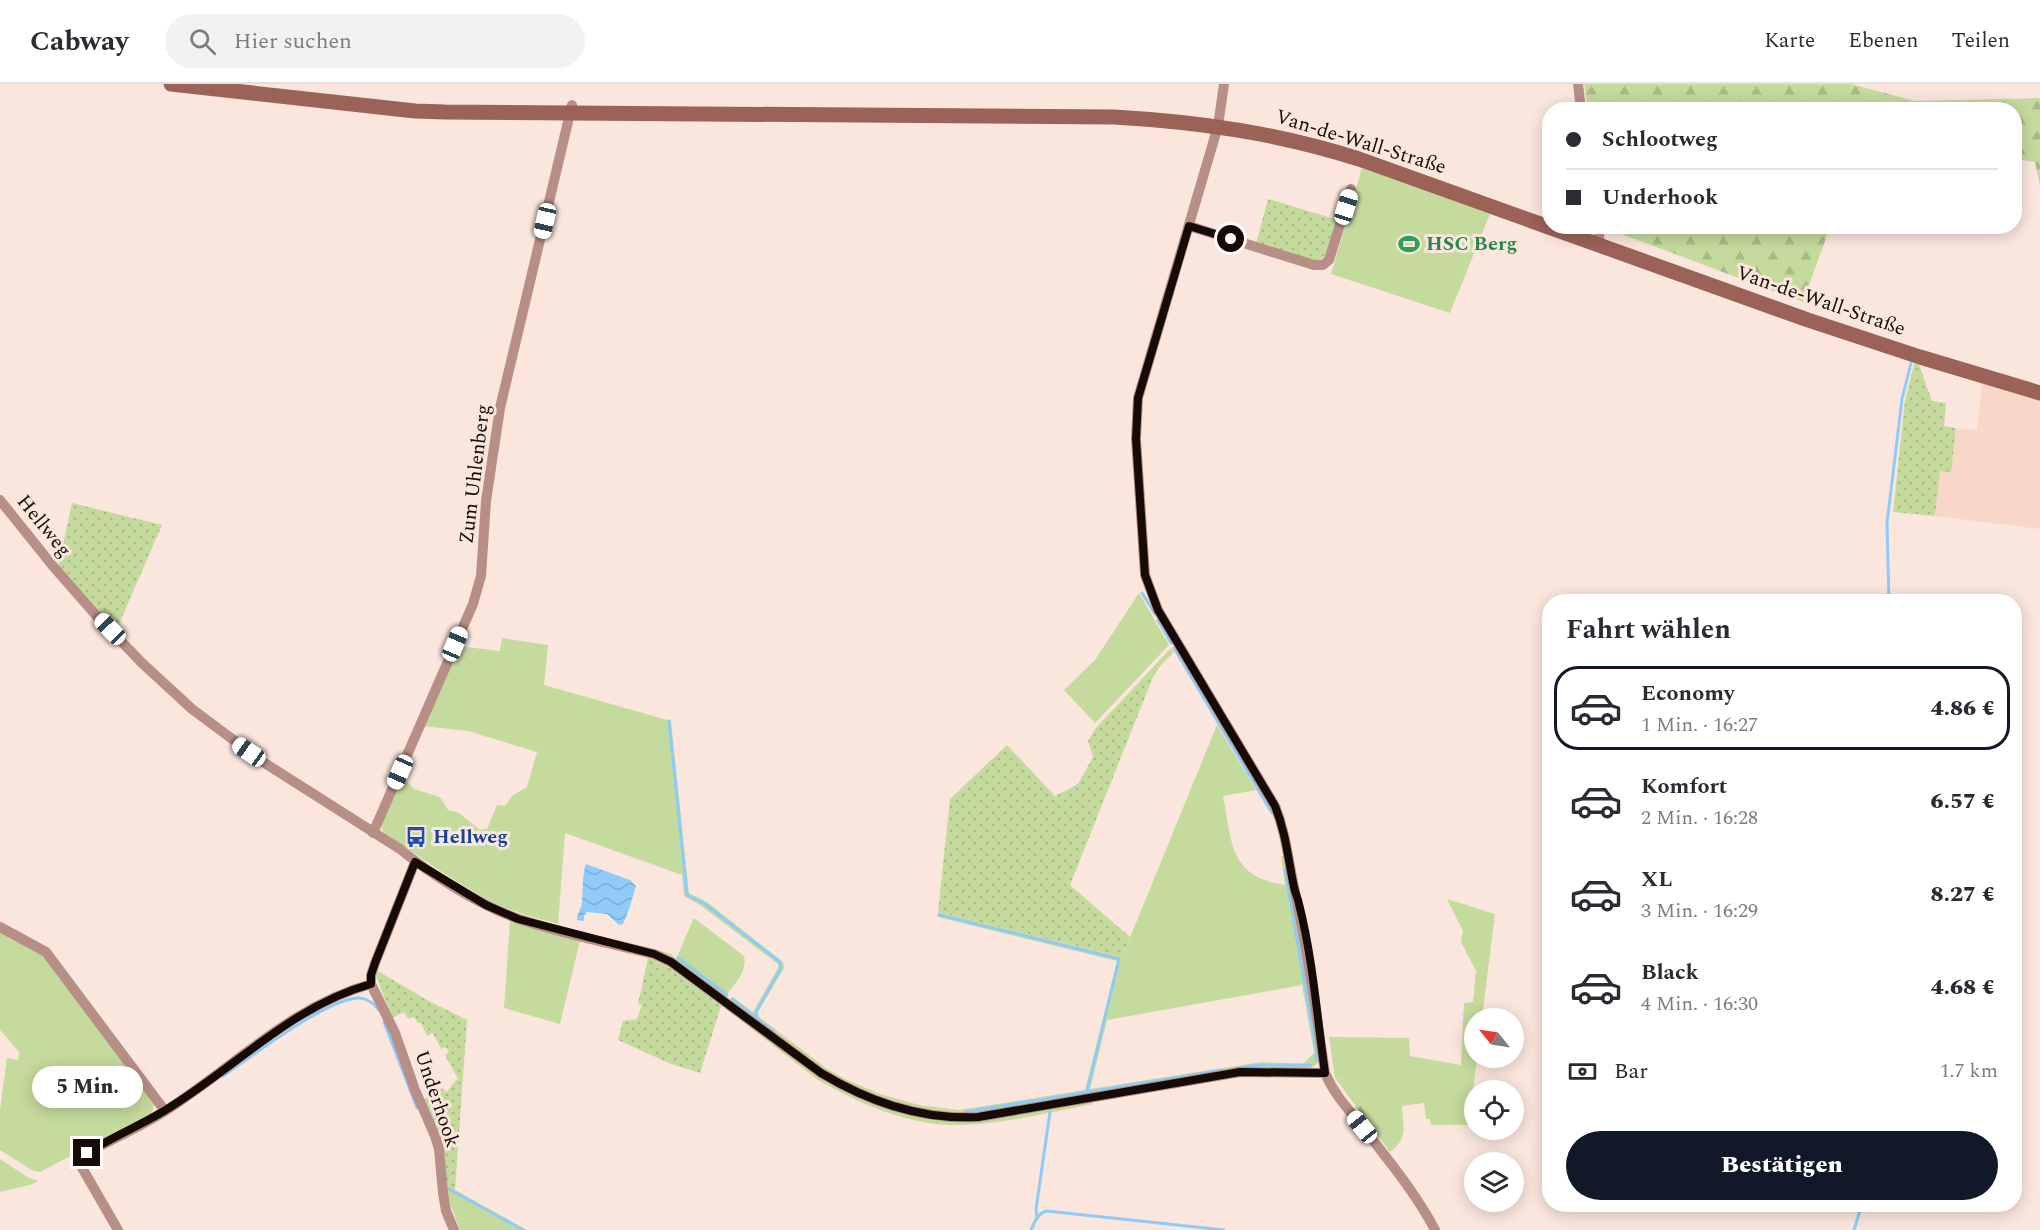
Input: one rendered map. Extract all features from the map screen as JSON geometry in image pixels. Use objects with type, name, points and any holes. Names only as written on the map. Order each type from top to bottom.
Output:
[{"type":"main road","name":"Van-de-Wall-Straße","points":[[171,84],[415,111],[571,109],[1114,117],[1218,126],[1285,138],[1351,156],[1542,224]]},
{"type":"main road","name":"Van-de-Wall-Straße","points":[[1569,234],[1867,340],[2040,393]]},
{"type":"street","points":[[1224,84],[1218,126],[1138,398],[1136,439],[1145,575],[1158,610],[1275,806],[1285,834],[1299,905],[1325,1073],[1335,1094],[1416,1200],[1435,1230]]},
{"type":"street","points":[[1578,84],[1580,102]]},
{"type":"street","name":"Zum Uhlenberg","points":[[373,833],[473,604],[481,576],[486,501],[500,408],[571,109]]},
{"type":"street","points":[[1189,226],[1314,266],[1323,265],[1329,260],[1351,189]]},
{"type":"street","points":[[1599,234],[1600,245]]},
{"type":"street","name":"Hellweg","points":[[0,500],[52,565],[142,663],[192,710],[264,762],[415,862],[486,905],[518,919],[654,954],[671,962],[821,1073],[841,1085],[880,1102],[940,1117],[978,1117],[1240,1072],[1325,1073]]},
{"type":"street","points":[[118,1230],[76,1159],[165,1111],[305,1013],[371,984],[375,963],[415,862]]},
{"type":"street","points":[[0,927],[46,952],[165,1111]]},
{"type":"street","name":"Underhook","points":[[371,984],[395,1034],[415,1090],[435,1136],[439,1149],[446,1211],[454,1230]]},
{"type":"shaded area","points":[[1982,383],[2040,400],[2040,529],[1935,516],[1940,470],[1951,471],[1956,428],[1977,430]]},
{"type":"green space","points":[[1584,84],[1851,84],[1915,101],[2040,98],[2040,186],[2035,162],[2022,160],[2022,102],[1587,102]]},
{"type":"green space","name":"HSC Berg","points":[[1362,168],[1490,214],[1450,313],[1331,274]]},
{"type":"green space","points":[[1268,199],[1338,220],[1327,255],[1318,261],[1256,244]]},
{"type":"green space","points":[[1621,234],[1827,234],[1803,302]]},
{"type":"green space","points":[[1915,361],[1918,362],[1932,401],[1946,403],[1944,426],[1956,428],[1951,472],[1940,471],[1935,516],[1893,512],[1905,400]]},
{"type":"green space","points":[[72,503],[162,525],[116,631],[58,568]]},
{"type":"green space","points":[[1139,593],[1169,645],[1095,723],[1064,690],[1095,660]]},
{"type":"green space","points":[[502,638],[548,645],[544,685],[671,721],[689,893],[707,902],[783,962],[784,968],[758,1012],[759,1017],[826,1068],[845,1079],[880,1094],[919,1105],[959,1110],[1085,1090],[1117,961],[938,917],[938,912],[1122,957],[1217,725],[1256,790],[1223,796],[1236,855],[1253,874],[1267,881],[1285,885],[1281,856],[1286,856],[1319,1061],[1307,1069],[1291,1068],[976,1114],[920,1110],[843,1083],[730,1001],[733,997],[753,1012],[778,968],[778,964],[700,905],[684,896],[682,875],[565,833],[558,924],[516,912],[492,902],[382,831],[382,822],[398,781],[406,781],[414,789],[440,797],[448,810],[459,813],[480,830],[487,829],[497,805],[505,806],[513,795],[527,787],[537,752],[468,731],[423,726],[458,646],[500,651]],"holes":[[[1302,985],[1314,1053],[1303,1064],[1261,1062],[1090,1089],[1107,1020]]]},
{"type":"green space","points":[[1171,648],[1174,652],[1153,677],[1070,885],[1130,937],[1122,957],[938,912],[950,799],[1007,745],[1055,796],[1078,784],[1093,757],[1088,741],[1096,728]]},
{"type":"green space","points":[[1447,899],[1495,914],[1483,1008],[1464,1008],[1464,1068],[1476,1068],[1474,1080],[1464,1080],[1464,1125],[1431,1125],[1430,1119],[1426,1119],[1424,1103],[1402,1106],[1404,1131],[1396,1147],[1390,1152],[1375,1132],[1360,1097],[1350,1081],[1335,1078],[1329,1037],[1409,1038],[1410,1056],[1461,1065],[1464,1003],[1473,1002],[1476,971],[1461,942],[1463,931]]},
{"type":"green space","points":[[694,918],[744,956],[742,973],[725,997],[652,951],[651,948],[671,954],[676,959]]},
{"type":"green space","points":[[510,921],[580,941],[560,1024],[504,1008]]},
{"type":"green space","points":[[0,932],[43,954],[154,1104],[152,1113],[40,1172],[32,1170],[0,1150],[0,1110],[7,1058],[18,1060],[19,1052],[0,1030]]},
{"type":"green space","points":[[653,957],[669,963],[820,1076],[937,1120],[1089,1102],[1093,1104],[1011,1120],[961,1125],[924,1122],[887,1112],[818,1080],[677,971],[648,958]]},
{"type":"green space","points":[[648,958],[676,971],[721,1006],[700,1073],[671,1064],[618,1040],[623,1021],[637,1019],[642,1005],[638,1004]]},
{"type":"green space","points":[[378,971],[467,1020],[455,1191],[446,1185],[441,1141],[423,1100],[443,1088],[446,1092],[458,1079],[445,1055],[449,1052],[446,1047],[441,1049],[433,1033],[427,1036],[421,1023],[418,1023],[414,1017],[408,1019],[404,1012],[392,1018],[376,976]]},
{"type":"green space","points":[[1335,1078],[1350,1081],[1360,1097],[1375,1132]]},
{"type":"green space","points":[[0,1159],[29,1178],[39,1181],[0,1192]]},
{"type":"green space","points":[[446,1185],[527,1230],[460,1230],[450,1204]]},
{"type":"water","points":[[586,864],[630,880],[636,886],[622,925],[607,914],[587,912],[584,921],[577,920],[582,904]]},
{"type":"waterway","points":[[1889,594],[1887,523],[1902,399],[1911,363]]},
{"type":"waterway","points":[[1142,593],[1155,614]]},
{"type":"waterway","points":[[1158,620],[1171,643]]},
{"type":"waterway","points":[[1174,648],[1272,813]]},
{"type":"waterway","points":[[669,721],[687,895],[705,904],[780,962],[781,968],[756,1012],[756,1018],[773,1031]]},
{"type":"waterway","points":[[1285,870],[1316,1048],[1316,1060]]},
{"type":"waterway","points":[[939,915],[1119,959],[1087,1092]]},
{"type":"waterway","points":[[678,958],[727,995]]},
{"type":"waterway","points":[[223,1076],[290,1030],[329,1007],[346,1000],[360,998],[371,1002],[379,1010]]},
{"type":"waterway","points":[[732,999],[756,1018]]},
{"type":"waterway","points":[[384,1022],[417,1108]]},
{"type":"waterway","points":[[1243,1067],[1311,1065]]},
{"type":"waterway","points":[[965,1112],[1222,1070]]},
{"type":"waterway","points":[[1037,1217],[1036,1209],[1050,1112]]},
{"type":"waterway","points":[[447,1188],[523,1230]]},
{"type":"waterway","points":[[1031,1230],[1039,1216],[1047,1211],[1224,1230]]},
{"type":"waterway","points":[[1854,1230],[1860,1212]]},
{"type":"place","name":"HSC Berg","points":[[1409,244]]},
{"type":"place","name":"Hellweg","points":[[416,837]]},
{"type":"route","points":[[87,1153],[165,1111],[279,1029],[305,1013],[371,984],[375,963],[415,862],[486,905],[518,919],[654,954],[671,962],[821,1073],[841,1085],[900,1109],[940,1117],[978,1117],[1240,1072],[1325,1073],[1299,905],[1285,834],[1275,806],[1158,610],[1145,575],[1136,439],[1138,398],[1189,226],[1231,239]]}]
